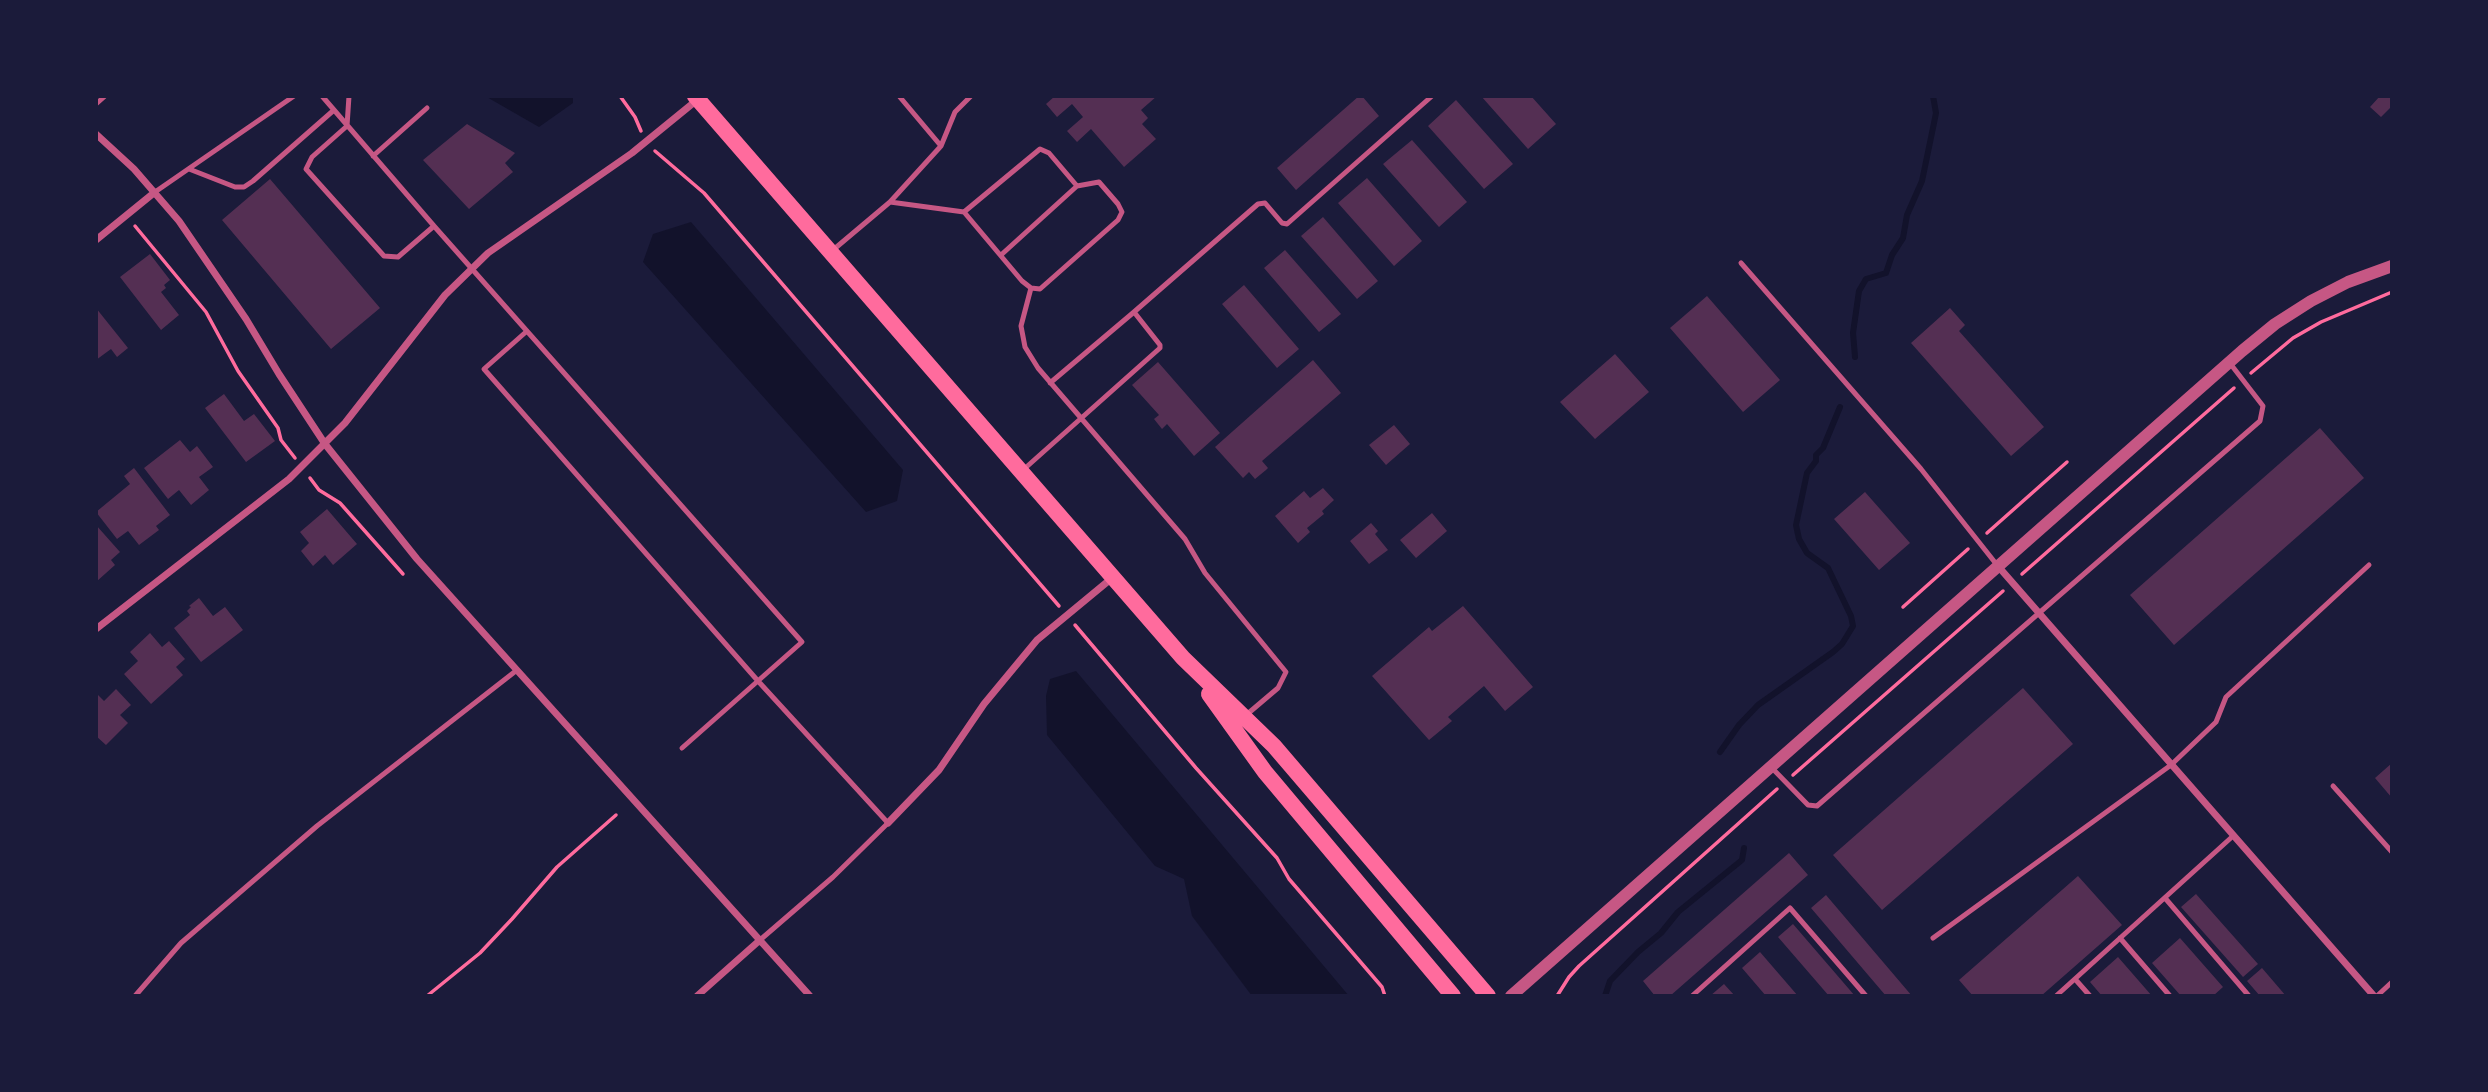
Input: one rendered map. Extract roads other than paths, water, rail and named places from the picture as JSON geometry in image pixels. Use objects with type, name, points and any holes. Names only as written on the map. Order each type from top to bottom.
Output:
[{"type":"main road","points":[[697,98],[1183,658],[1273,746],[1488,996]]},
{"type":"main road","points":[[1183,658],[1265,772],[1453,996]]},
{"type":"street","points":[[96,629],[302,467],[347,421],[445,295],[488,253],[646,143],[697,98]]},
{"type":"street","points":[[96,134],[155,192],[213,269],[325,444],[416,559],[810,996]]},
{"type":"street","points":[[96,240],[155,192]]},
{"type":"street","points":[[1511,996],[2229,362],[2275,324],[2311,301],[2348,282],[2392,266]]},
{"type":"street","points":[[1997,565],[2375,996]]},
{"type":"street","points":[[888,824],[939,770],[984,704],[1037,640],[1112,577]]},
{"type":"street","points":[[697,996],[760,940]]},
{"type":"lane","points":[[96,104],[105,96]]},
{"type":"lane","points":[[155,192],[294,96]]},
{"type":"lane","points":[[322,96],[802,642],[681,748]]},
{"type":"lane","points":[[349,96],[347,126],[312,157],[306,169],[384,256],[398,257],[434,226]]},
{"type":"lane","points":[[899,96],[941,146]]},
{"type":"lane","points":[[831,252],[890,202],[941,146],[955,112],[971,96]]},
{"type":"lane","points":[[1050,383],[1258,204],[1265,203],[1282,223],[1287,224],[1432,96]]},
{"type":"lane","points":[[373,156],[427,108]]},
{"type":"lane","points":[[189,169],[235,187],[243,187],[334,110]]},
{"type":"lane","points":[[964,212],[1040,149],[1049,153],[1077,186]]},
{"type":"lane","points":[[890,202],[964,212],[1001,255],[1031,288],[1040,289],[1118,220],[1122,212],[1099,182],[1077,186],[1001,255]]},
{"type":"lane","points":[[1741,263],[1921,469],[1997,565]]},
{"type":"lane","points":[[1031,288],[1021,326],[1025,347],[1050,383],[1185,539],[1205,573],[1286,672],[1278,688],[1244,718]]},
{"type":"lane","points":[[1021,472],[1160,348],[1159,342],[1134,312]]},
{"type":"lane","points":[[527,331],[484,369],[758,681],[888,824],[833,877],[760,940]]},
{"type":"lane","points":[[1770,766],[1808,805],[1816,806],[2260,421],[2263,406],[2229,362]]},
{"type":"lane","points":[[1933,938],[2171,765],[2216,722],[2226,697],[2369,565]]},
{"type":"lane","points":[[135,996],[181,943],[317,826],[517,670]]},
{"type":"lane","points":[[2333,786],[2392,852]]},
{"type":"lane","points":[[2056,996],[2232,836]]},
{"type":"lane","points":[[2165,898],[2249,996]]},
{"type":"lane","points":[[1692,996],[1790,908],[1866,996]]},
{"type":"lane","points":[[2120,938],[2170,996]]},
{"type":"lane","points":[[2075,979],[2090,996]]},
{"type":"lane","points":[[2375,996],[2392,982]]},
{"type":"waterway","points":[[1855,357],[1853,333],[1859,291],[1866,279],[1886,273],[1892,255],[1903,238],[1907,215],[1922,181],[1936,113],[1933,96]]},
{"type":"waterway","points":[[1720,752],[1739,725],[1758,705],[1833,652],[1842,644],[1853,626],[1851,616],[1828,568],[1807,553],[1799,539],[1796,525],[1807,473],[1816,461],[1816,455],[1823,448],[1840,407]]},
{"type":"waterway","points":[[1605,996],[1610,981],[1661,933],[1678,912],[1742,860],[1744,848]]}]
